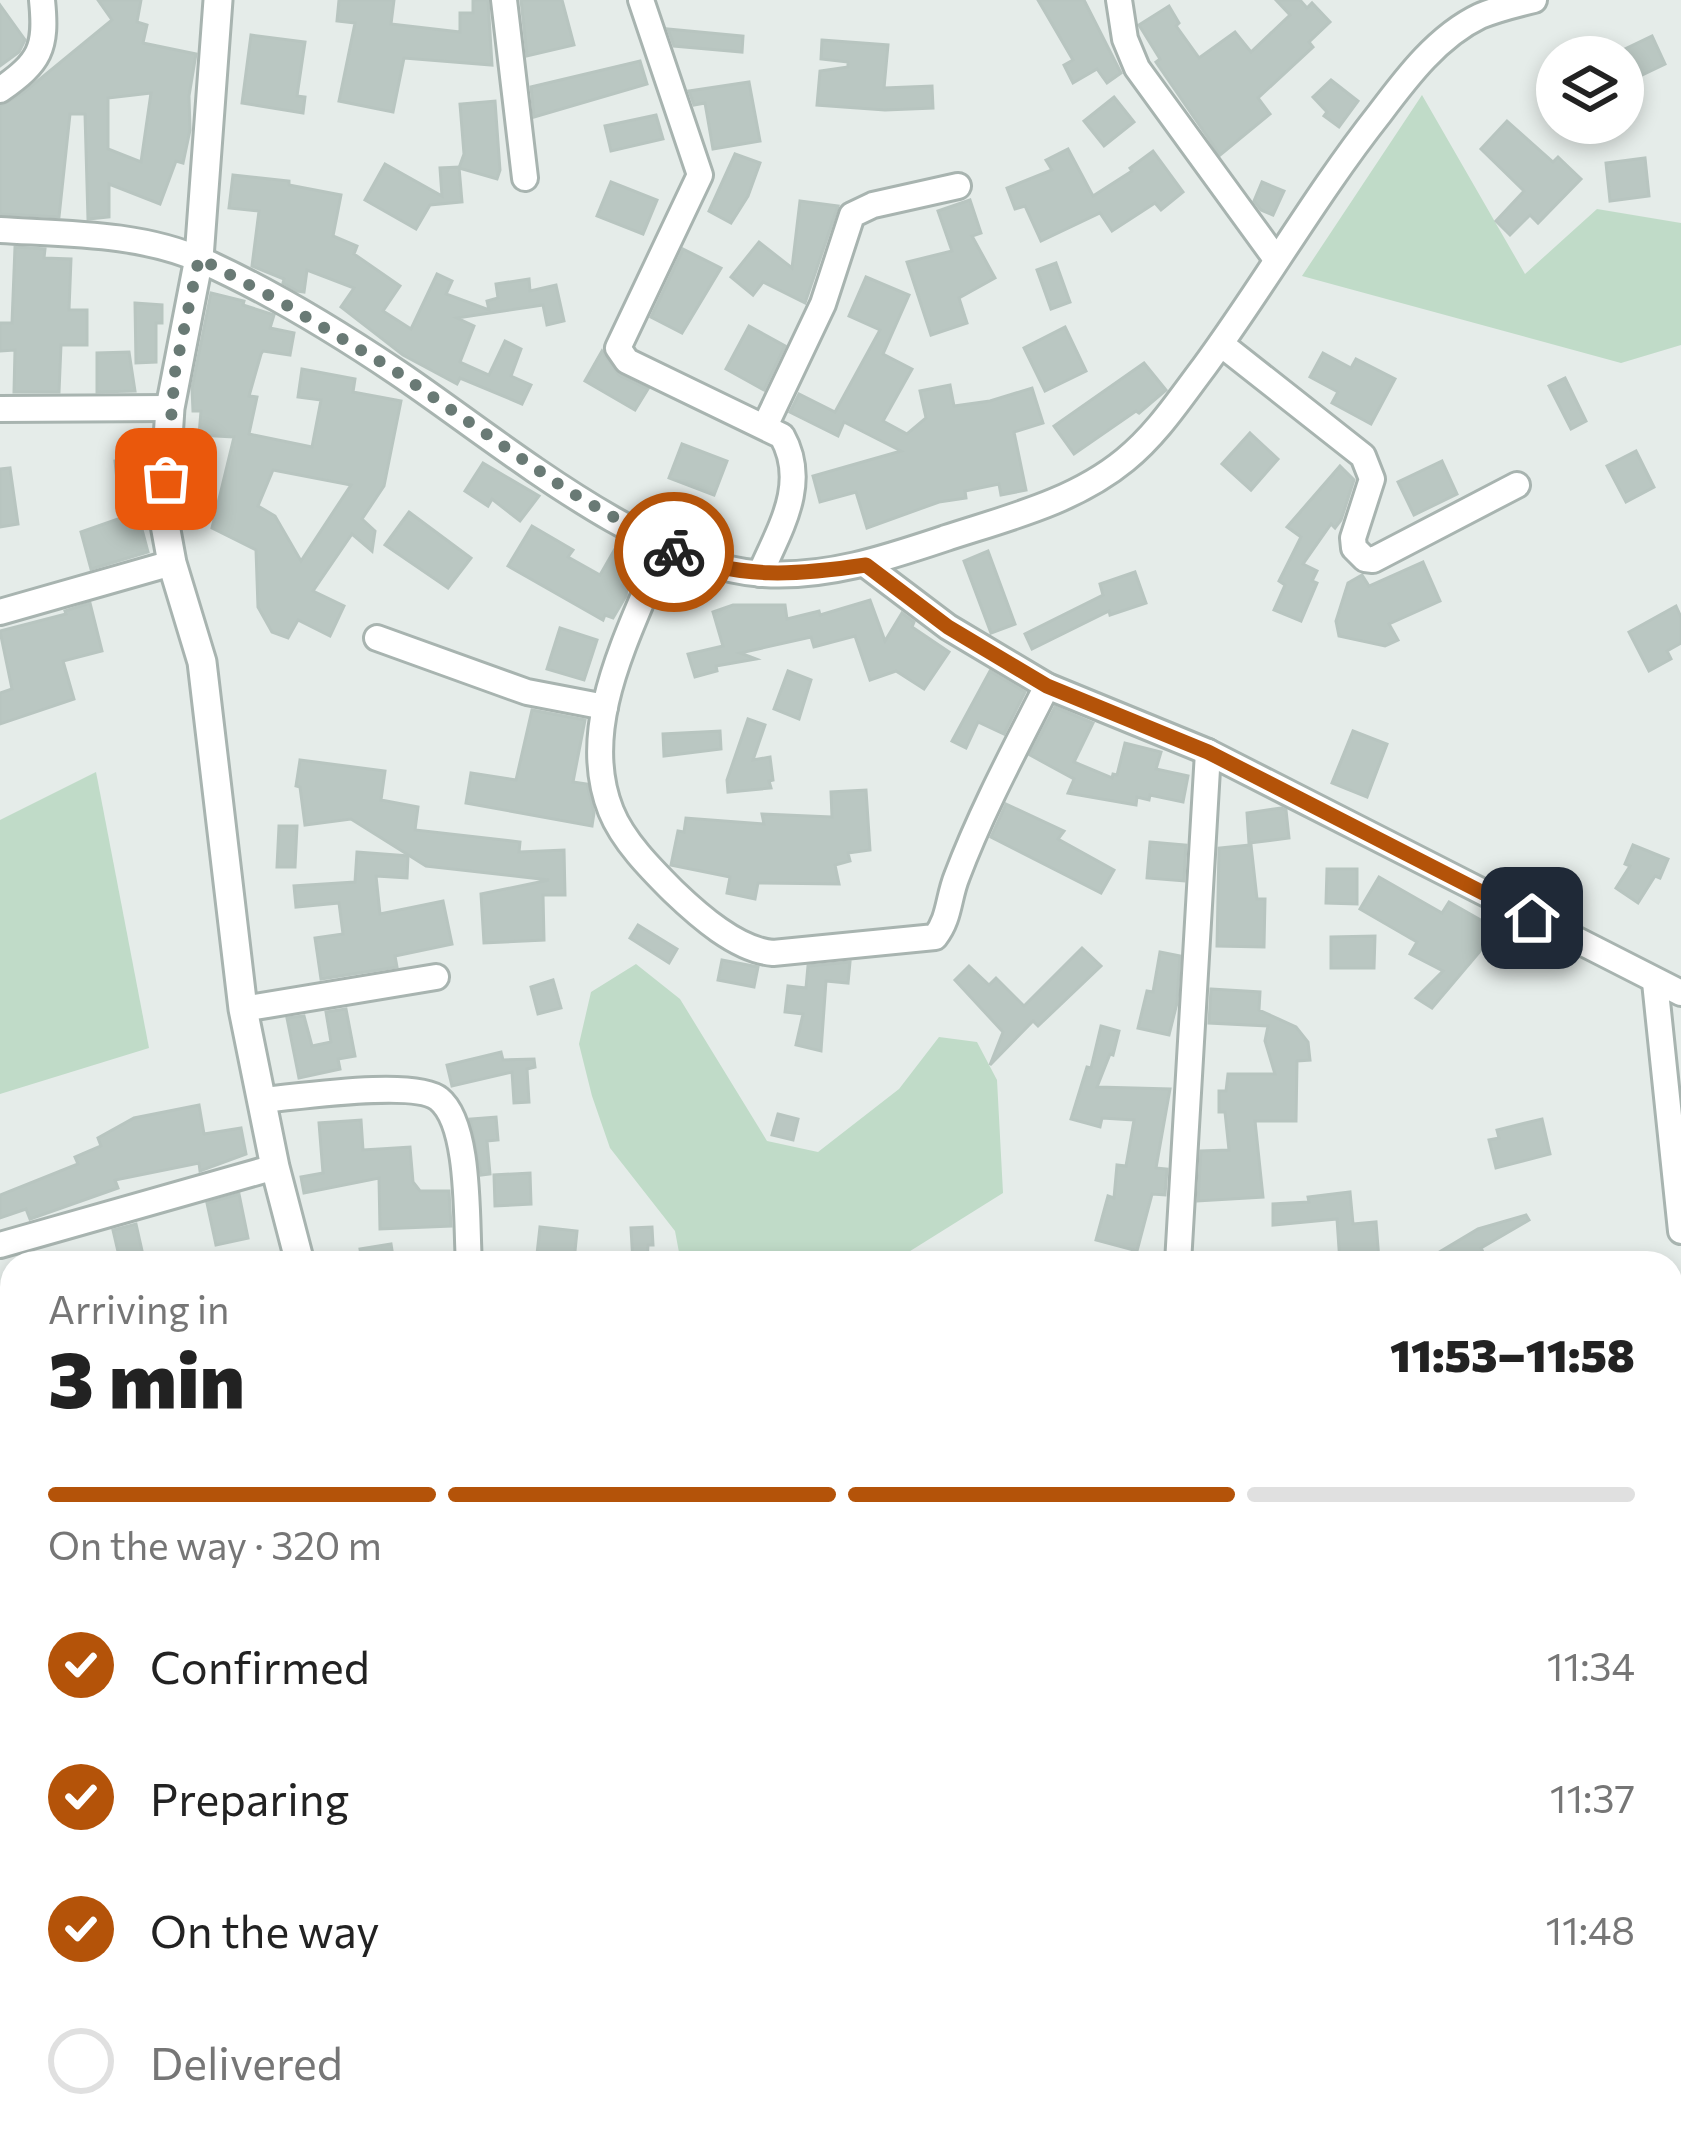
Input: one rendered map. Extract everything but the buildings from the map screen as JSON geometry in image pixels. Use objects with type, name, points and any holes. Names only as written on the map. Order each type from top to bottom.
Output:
[{"type":"street","points":[[0,90],[28,70],[40,52],[45,29],[42,0]]},
{"type":"street","points":[[218,0],[199,258],[170,408],[164,514],[172,563],[202,662],[243,1009],[297,1251]]},
{"type":"street","points":[[504,0],[525,178]]},
{"type":"street","points":[[641,0],[700,175],[618,348],[620,356],[782,436],[790,450],[794,487],[760,574]]},
{"type":"street","points":[[1119,0],[1125,39],[1137,68],[1276,260]]},
{"type":"street","points":[[0,230],[141,243],[199,258],[394,370],[567,490],[664,548],[725,570],[760,574],[791,575],[866,565],[1034,510],[1086,487],[1125,460],[1157,429],[1221,344],[1360,137],[1418,64],[1477,8],[1534,0]]},
{"type":"street","points":[[765,426],[824,304],[852,214],[958,186]]},
{"type":"street","points":[[1221,344],[1363,456],[1372,479],[1353,538],[1354,548],[1365,559],[1373,560],[1517,485]]},
{"type":"street","points":[[0,409],[170,408]]},
{"type":"street","points":[[664,548],[604,707],[599,735],[611,813],[647,865],[700,916],[758,950],[935,937],[945,925],[955,880],[997,784],[1047,686]]},
{"type":"street","points":[[0,612],[172,563]]},
{"type":"street","points":[[866,565],[948,627],[1047,686],[1208,752],[1681,993]]},
{"type":"street","points":[[376,638],[526,692],[604,707]]},
{"type":"street","points":[[1179,1251],[1208,752]]},
{"type":"street","points":[[243,1009],[436,977]]},
{"type":"street","points":[[1655,982],[1681,1232]]},
{"type":"street","points":[[262,1100],[413,1088],[442,1100],[463,1157],[468,1251]]},
{"type":"street","points":[[0,1245],[275,1167]]},
{"type":"green space","points":[[1422,95],[1525,274],[1597,209],[1681,223],[1681,345],[1621,363],[1302,276]]},
{"type":"green space","points":[[96,772],[149,1048],[0,1094],[0,820]]},
{"type":"green space","points":[[636,964],[680,999],[767,1141],[818,1152],[899,1089],[939,1037],[977,1042],[997,1080],[1003,1193],[910,1251],[679,1251],[675,1231],[610,1148],[592,1096],[579,1044],[591,992]]},
{"type":"way so far","points":[[166,479],[175,372],[199,258],[394,370],[567,490],[674,552]]},
{"type":"route","points":[[674,552],[725,570],[760,574],[791,575],[866,565],[948,627],[1047,686],[1208,752],[1532,918]]}]
